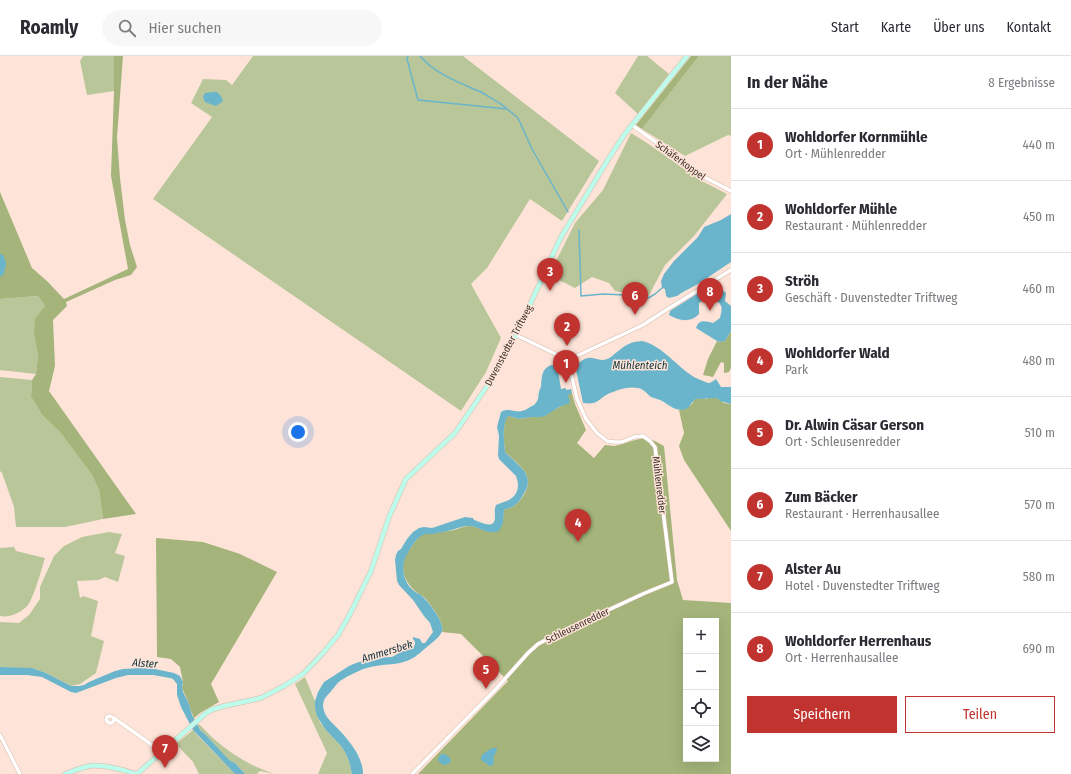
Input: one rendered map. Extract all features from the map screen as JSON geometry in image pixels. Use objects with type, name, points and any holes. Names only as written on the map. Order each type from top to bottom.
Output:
[{"type":"street","name":"Duvenstedter Triftweg","points":[[136,774],[184,731],[211,710],[261,698],[303,674],[338,635],[371,571],[389,517],[406,479],[455,433],[494,376],[516,335],[561,237],[624,135],[687,56]]},
{"type":"street","name":"Schäferkoppel","points":[[632,125],[706,178],[731,192]]},
{"type":"street","points":[[516,335],[568,360],[643,325],[731,270]]},
{"type":"street","name":"Mühlenredder","points":[[568,360],[577,399],[586,419],[597,433],[607,441],[615,442],[622,442],[634,437],[643,436],[655,447],[672,582]]},
{"type":"street","name":"Schleusenredder","points":[[412,774],[538,644],[567,629],[672,582]]},
{"type":"street","points":[[114,718],[162,752]]},
{"type":"street","points":[[0,735],[20,774]]},
{"type":"street","points":[[66,774],[81,768],[94,766],[123,770],[136,774]]},
{"type":"green space","points":[[83,56],[114,56],[114,91],[87,95],[80,61]]},
{"type":"green space","points":[[114,56],[123,56],[117,137],[125,220],[130,245],[137,267],[131,275],[115,280],[66,302],[67,306],[53,320],[55,366],[49,391],[136,514],[103,519],[99,490],[92,475],[60,432],[43,416],[31,397],[32,380],[36,374],[38,356],[34,335],[35,319],[45,306],[38,296],[0,299],[0,192],[32,268],[64,299],[128,269],[111,176]]},
{"type":"green space","points":[[253,56],[463,56],[599,161],[562,221],[530,199],[487,268],[471,284],[501,338],[486,372],[461,411],[153,199],[212,117],[191,103],[203,79],[226,80],[232,85]]},
{"type":"green space","points":[[638,56],[647,56],[669,74],[638,114],[615,93]]},
{"type":"green space","points":[[691,56],[699,56],[642,129],[636,125]]},
{"type":"green space","points":[[699,56],[731,56],[731,136],[728,135],[685,156],[642,129]]},
{"type":"green space","points":[[631,133],[700,180],[727,194],[694,236],[665,265],[648,297],[615,291],[609,283],[592,277],[575,288],[549,275],[575,223],[603,190]]},
{"type":"green space","points":[[38,296],[45,306],[34,335],[38,356],[36,374],[0,370],[0,299]]},
{"type":"green space","points":[[731,331],[731,368],[729,372],[724,373],[724,363],[721,362],[713,377],[703,375],[708,359],[717,341],[725,341]]},
{"type":"green space","points":[[0,377],[32,380],[31,397],[43,416],[60,432],[92,475],[99,490],[103,519],[65,527],[16,527],[14,507],[0,471]]},
{"type":"green space","points":[[572,393],[586,430],[577,443],[594,458],[605,445],[615,446],[645,438],[664,446],[677,580],[683,600],[731,603],[731,774],[418,774],[508,681],[461,634],[442,632],[440,619],[434,609],[425,598],[416,592],[407,582],[403,572],[404,561],[409,550],[419,538],[427,533],[451,531],[465,526],[495,532],[503,520],[504,510],[513,507],[519,501],[527,489],[528,482],[524,471],[505,452],[504,429],[507,416],[519,419],[545,416],[563,405],[568,394]]},
{"type":"green space","points":[[710,397],[717,398],[724,403],[731,404],[731,531],[684,460],[679,446],[684,433],[679,410],[692,404],[695,399],[707,399]]},
{"type":"green space","points":[[109,532],[122,534],[115,553],[125,556],[118,582],[105,577],[98,580],[77,581],[80,598],[83,596],[98,601],[91,636],[104,641],[96,673],[80,684],[71,686],[35,669],[0,667],[0,622],[19,623],[29,615],[40,599],[40,587],[54,556],[64,546],[82,537]]},
{"type":"green space","points":[[156,538],[203,542],[240,554],[277,572],[211,684],[219,702],[194,718],[182,688],[183,682],[180,667],[171,659],[157,657]]},
{"type":"green space","points":[[14,547],[16,551],[45,558],[28,605],[16,614],[0,616],[0,548]]},
{"type":"green space","points":[[305,677],[315,701],[315,709],[320,722],[345,752],[352,774],[318,774],[327,753],[295,684]]},
{"type":"green space","points":[[199,724],[214,739],[246,762],[275,774],[260,771],[257,774],[245,774],[235,763],[228,760],[202,731],[198,725]]},
{"type":"green space","points":[[193,730],[235,774],[199,774],[193,762],[176,744]]},
{"type":"water","points":[[217,92],[223,101],[216,106],[205,102],[203,97],[205,93]]},
{"type":"water","points":[[731,214],[731,262],[677,296],[669,298],[666,296],[665,289],[662,288],[661,281],[664,274],[674,261],[698,237],[704,227]]},
{"type":"water","points":[[711,285],[719,287],[726,293],[725,301],[731,306],[731,331],[725,341],[721,342],[696,328],[701,322],[705,321],[713,323],[720,318],[722,311],[720,304],[717,301],[709,299],[699,303],[699,314],[689,320],[677,319],[669,315],[670,311]]},
{"type":"water","name":"Mühlenteich","points":[[642,341],[656,347],[694,377],[708,383],[716,379],[721,387],[731,387],[731,404],[720,401],[717,398],[696,399],[688,408],[680,410],[651,397],[642,389],[638,388],[626,388],[615,391],[595,403],[583,403],[576,370],[580,362],[588,358],[602,360],[607,359],[623,347],[634,342]]},
{"type":"water","points":[[551,365],[560,367],[561,370],[558,371],[561,389],[571,389],[572,393],[568,395],[570,403],[541,417],[519,419],[509,416],[507,417],[504,430],[505,452],[524,471],[528,482],[527,488],[518,502],[513,507],[504,510],[503,523],[499,531],[491,532],[467,526],[438,533],[425,534],[420,536],[406,556],[403,571],[406,581],[413,590],[420,594],[432,607],[441,623],[442,631],[440,635],[409,660],[397,664],[379,665],[367,668],[348,676],[337,683],[324,700],[323,709],[327,717],[349,741],[361,762],[363,774],[352,774],[345,752],[325,729],[317,716],[315,701],[318,692],[324,682],[349,666],[373,658],[392,657],[415,645],[413,637],[420,639],[422,643],[425,643],[433,632],[430,623],[397,581],[396,555],[407,539],[419,528],[432,528],[465,517],[473,518],[474,520],[487,524],[492,524],[494,522],[496,505],[512,498],[518,487],[516,476],[499,459],[498,455],[499,436],[497,427],[501,412],[505,410],[521,411],[535,404],[538,399],[544,371]]},
{"type":"water","points":[[0,667],[32,668],[46,673],[71,686],[84,685],[123,669],[155,669],[174,673],[180,676],[183,682],[183,692],[189,704],[192,715],[201,731],[245,774],[235,774],[193,730],[181,707],[177,695],[177,684],[173,679],[153,675],[128,675],[76,693],[71,692],[42,677],[27,675],[0,675]]},
{"type":"water","points":[[492,748],[497,748],[497,750],[493,761],[494,763],[492,766],[489,766],[481,760],[481,757]]},
{"type":"water","points":[[441,754],[445,754],[450,758],[451,762],[443,765],[439,762],[438,758]]},
{"type":"waterway","points":[[408,56],[407,59],[418,100],[507,109],[518,118],[532,149],[568,212]]},
{"type":"waterway","points":[[420,56],[440,73],[481,92],[507,109]]},
{"type":"waterway","points":[[579,230],[581,296],[603,294],[625,295],[640,303],[662,288]]},
{"type":"waterway","name":"Alster","points":[[0,258],[2,264],[0,272]]},
{"type":"place","name":"Ströh","points":[[550,291]]},
{"type":"place","name":"Wohldorfer Herrenhaus","points":[[710,311]]},
{"type":"place","name":"Zum Bäcker","points":[[635,315]]},
{"type":"place","name":"Wohldorfer Mühle","points":[[567,346]]},
{"type":"place","name":"Wohldorfer Kornmühle","points":[[566,383]]},
{"type":"place","name":"Wohldorfer Wald","points":[[578,542]]},
{"type":"place","name":"Dr. Alwin Cäsar Gerson","points":[[486,689]]},
{"type":"place","name":"Alster Au","points":[[165,768]]},
{"type":"water label","name":"Ammersbek","points":[[387,651]]}]
